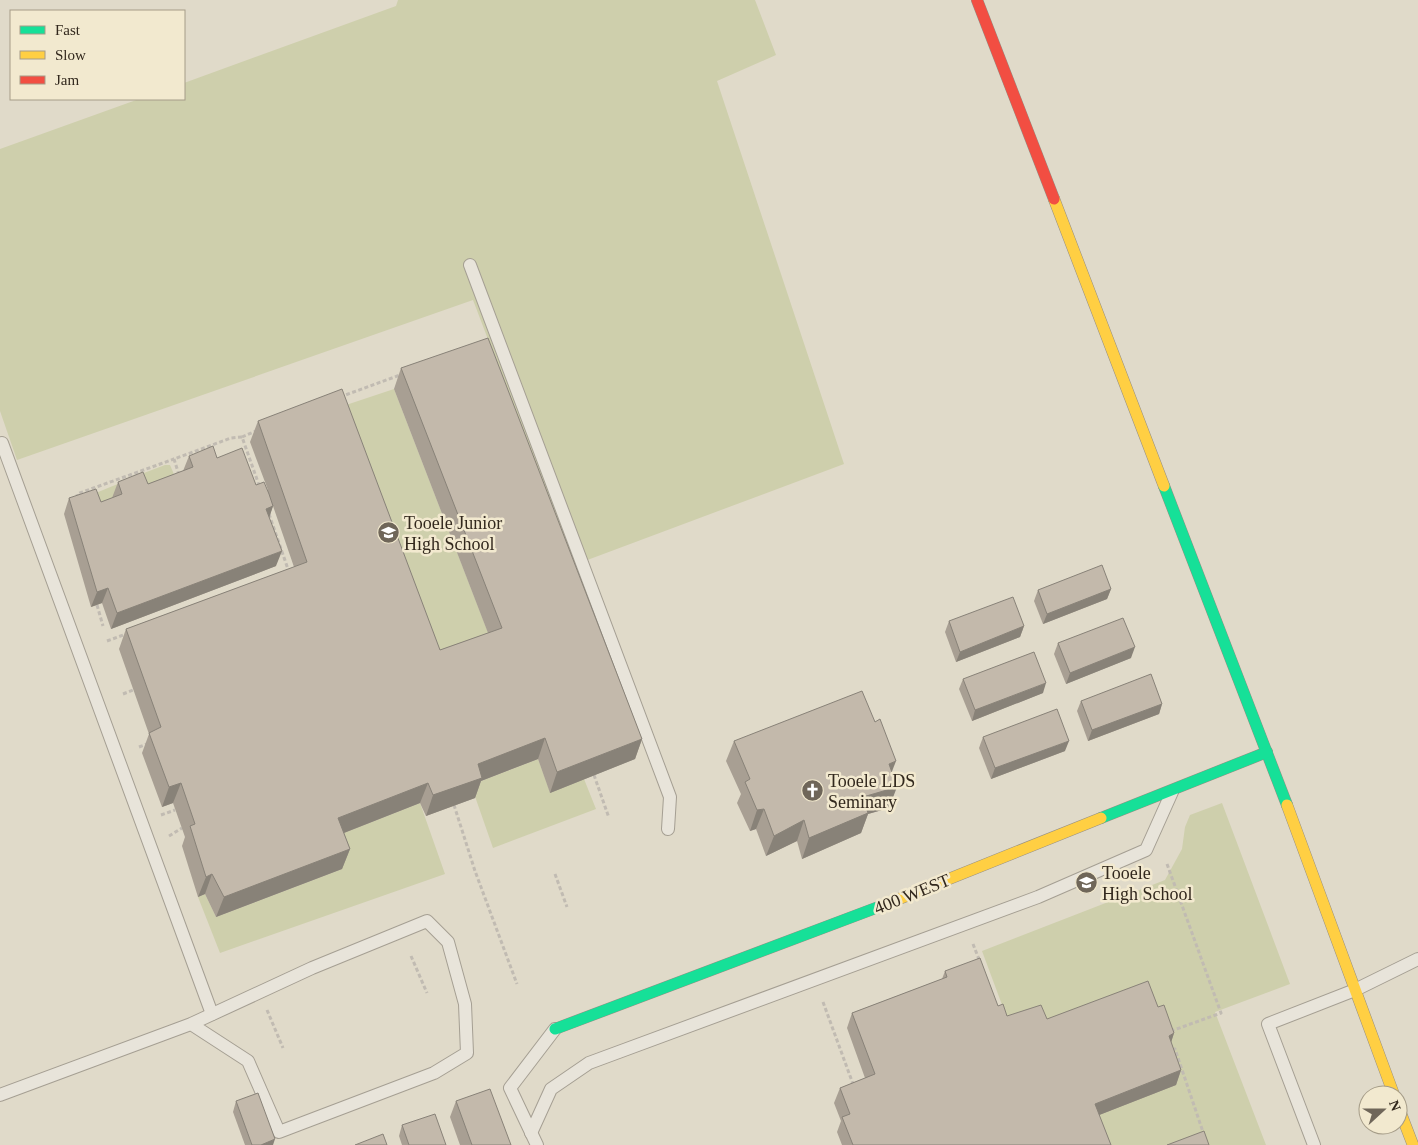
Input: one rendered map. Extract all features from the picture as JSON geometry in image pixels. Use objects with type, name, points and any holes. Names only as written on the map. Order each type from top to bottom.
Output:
[{"type":"street","points":[[978,0],[1267,752],[1390,1085]]},
{"type":"street","name":"400 WEST","points":[[555,1029],[911,894],[1267,752]]},
{"type":"street","points":[[1408,1132],[1413,1145]]},
{"type":"lane","points":[[470,265],[670,797],[668,829]]},
{"type":"lane","points":[[2,443],[212,1014]]},
{"type":"lane","points":[[531,1133],[551,1089],[589,1063],[1038,897],[1146,850],[1172,791]]},
{"type":"lane","points":[[0,1095],[191,1024],[312,968],[427,921],[448,942],[465,1004],[467,1053],[434,1073],[279,1132],[248,1061],[191,1024]]},
{"type":"lane","points":[[1314,1145],[1268,1024],[1355,990],[1418,959]]},
{"type":"lane","points":[[537,1145],[510,1088],[555,1029]]},
{"type":"path","points":[[334,399],[408,372]]},
{"type":"path","points":[[79,501],[77,494],[231,438],[242,437],[262,428]]},
{"type":"path","points":[[242,437],[261,491]]},
{"type":"path","points":[[174,459],[180,479],[185,477]]},
{"type":"path","points":[[130,475],[132,482]]},
{"type":"path","points":[[267,508],[290,576]]},
{"type":"path","points":[[97,605],[103,626]]},
{"type":"path","points":[[107,641],[135,631]]},
{"type":"path","points":[[123,694],[133,690]]},
{"type":"path","points":[[139,747],[152,742]]},
{"type":"path","points":[[594,775],[609,818]]},
{"type":"path","points":[[454,806],[474,871],[517,984]]},
{"type":"path","points":[[161,815],[175,810]]},
{"type":"path","points":[[169,836],[182,828]]},
{"type":"path","points":[[1166,1033],[1221,1014],[1167,864]]},
{"type":"path","points":[[555,874],[568,907]]},
{"type":"path","points":[[973,944],[983,970]]},
{"type":"path","points":[[411,956],[427,994]]},
{"type":"path","points":[[823,1002],[853,1084],[859,1081]]},
{"type":"path","points":[[267,1010],[283,1048]]},
{"type":"path","points":[[1168,1042],[1171,1050],[1174,1049],[1206,1140]]},
{"type":"green space","points":[[398,0],[755,0],[776,55],[717,81],[844,464],[574,565],[473,300],[17,460],[0,411],[0,149],[136,100],[185,100],[185,83],[396,6]]},
{"type":"green space","points":[[394,389],[494,648],[433,671],[334,409]]},
{"type":"green space","points":[[165,465],[170,465],[179,486],[142,499],[136,476]]},
{"type":"green space","points":[[125,481],[117,510],[86,497]]},
{"type":"green space","points":[[538,759],[550,792],[584,779],[596,809],[493,848],[471,785]]},
{"type":"green space","points":[[420,803],[445,874],[220,953],[198,897],[205,894],[216,917],[342,869],[331,838]]},
{"type":"green space","points":[[1222,803],[1290,984],[1215,1012],[1266,1145],[1099,1145],[1011,1029],[982,951],[1165,880],[1182,849],[1185,827],[1190,815]]},
{"type":"building","points":[[488,338],[642,739],[557,772],[545,738],[478,764],[482,778],[433,795],[428,783],[338,818],[350,849],[224,897],[212,874],[206,877],[190,826],[195,824],[181,783],[169,787],[149,733],[161,727],[126,629],[307,562],[258,421],[342,389],[440,650],[502,628],[401,368]]},
{"type":"building","points":[[213,446],[217,458],[242,448],[256,485],[264,482],[269,494],[273,506],[266,509],[282,551],[117,613],[108,588],[97,592],[69,498],[96,489],[101,502],[122,494],[118,482],[143,472],[148,484],[193,467],[189,456]]},
{"type":"building","points":[[1102,565],[1111,589],[1047,614],[1038,590]]},
{"type":"building","points":[[1013,597],[1024,626],[960,652],[949,621]]},
{"type":"building","points":[[1123,618],[1135,647],[1070,673],[1058,643]]},
{"type":"building","points":[[1034,652],[1046,683],[975,710],[963,679]]},
{"type":"building","points":[[1151,674],[1162,704],[1092,730],[1081,701]]},
{"type":"building","name":"Tooele LDS Seminary","points":[[862,691],[875,722],[880,719],[896,761],[889,764],[897,787],[863,797],[868,813],[809,838],[804,820],[774,836],[764,809],[757,810],[745,782],[750,779],[734,741]]},
{"type":"building","points":[[1057,709],[1069,741],[995,768],[983,737]]},
{"type":"building","points":[[980,958],[998,1006],[1003,1004],[1007,1016],[1041,1005],[1047,1019],[1148,981],[1158,1007],[1164,1005],[1174,1033],[1169,1036],[1181,1070],[1095,1104],[1111,1145],[853,1145],[842,1117],[850,1114],[840,1088],[875,1074],[852,1013],[947,977],[945,971]]},
{"type":"building","points":[[490,1089],[511,1145],[472,1145],[456,1101]]},
{"type":"building","points":[[258,1093],[275,1139],[261,1145],[252,1145],[236,1101]]},
{"type":"building","points":[[435,1114],[446,1145],[409,1145],[402,1125]]},
{"type":"building","points":[[1204,1131],[1209,1145],[1167,1145]]},
{"type":"building","points":[[383,1134],[387,1145],[355,1145]]},
{"type":"traffic: fast","points":[[1164,486],[1287,805]]},
{"type":"traffic: fast","points":[[1101,818],[1267,752]]},
{"type":"traffic: fast","points":[[555,1029],[889,903]]},
{"type":"traffic: slow","points":[[1054,199],[1164,486]]},
{"type":"traffic: slow","points":[[1287,805],[1390,1085]]},
{"type":"traffic: slow","points":[[889,903],[1101,818]]},
{"type":"traffic: slow","points":[[1408,1132],[1413,1145]]},
{"type":"traffic: jam","points":[[977,0],[1054,199]]},
{"type":"place","name":"Tooele Junior High School","points":[[388,533]]},
{"type":"place","name":"Tooele LDS Seminary","points":[[812,791]]},
{"type":"place","name":"Tooele High School","points":[[1086,883]]}]
